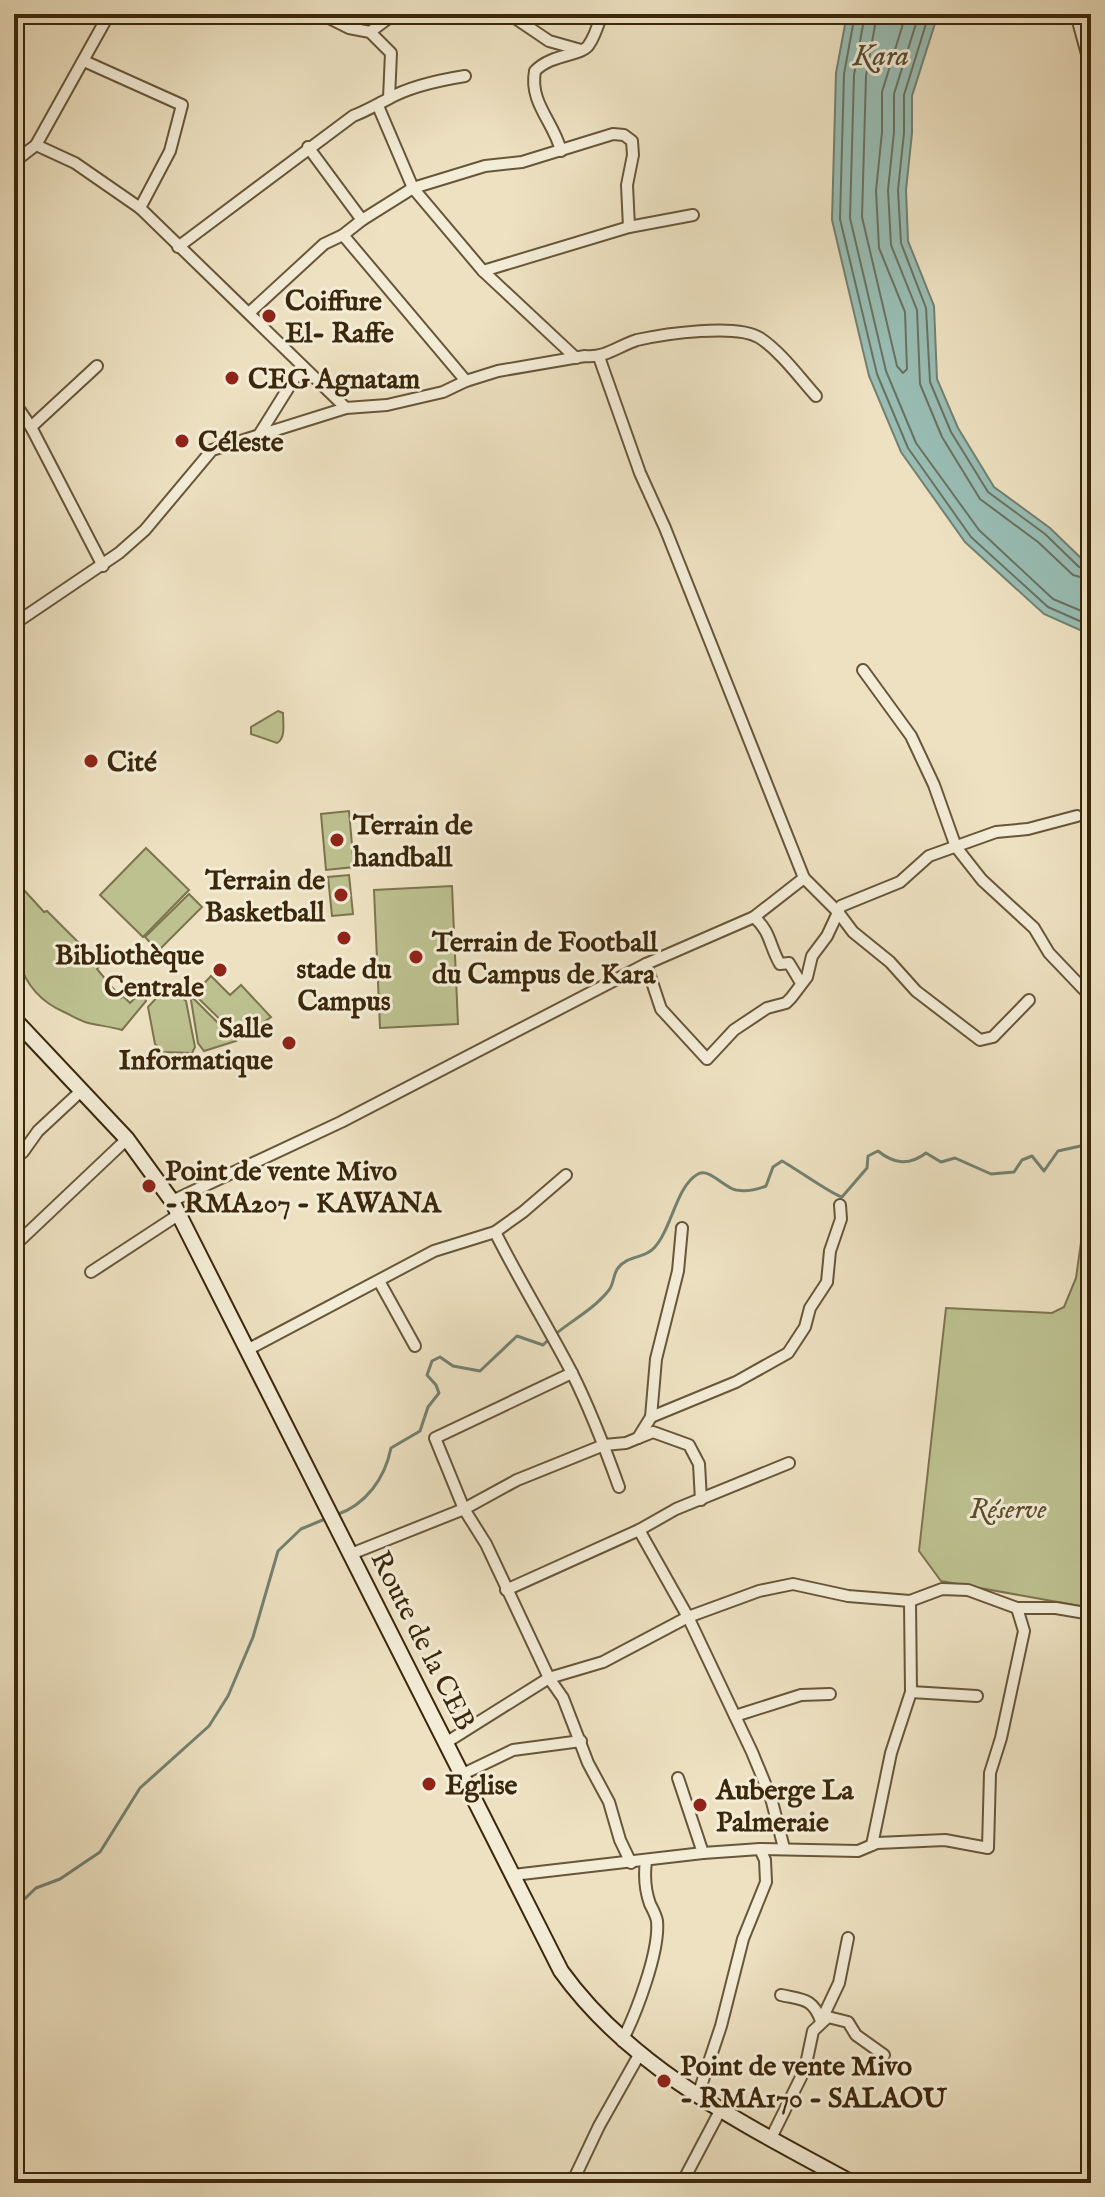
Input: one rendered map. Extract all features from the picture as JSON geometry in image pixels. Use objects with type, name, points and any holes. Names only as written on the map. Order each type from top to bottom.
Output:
[{"type":"main road","name":"Route de la CEB","points":[[14,1019],[127,1139],[175,1208],[561,1971],[584,2003],[639,2055],[698,2095],[852,2183]]},
{"type":"street","points":[[14,22],[18,14]]},
{"type":"street","points":[[14,162],[36,145],[109,14]]},
{"type":"street","points":[[321,14],[349,28],[370,32],[391,53],[389,98]]},
{"type":"street","points":[[370,32],[394,14]]},
{"type":"street","points":[[509,14],[549,41],[582,51]]},
{"type":"street","points":[[1076,14],[1090,73]]},
{"type":"street","points":[[561,151],[535,96],[535,71],[557,56],[582,51],[588,46],[602,15]]},
{"type":"street","points":[[84,61],[182,105],[170,151],[145,213]]},
{"type":"street","points":[[178,247],[353,116],[389,98],[436,81],[465,76]]},
{"type":"street","points":[[378,106],[413,188],[483,271],[576,358]]},
{"type":"street","points":[[249,313],[324,244],[343,235],[413,188],[485,166],[522,162],[613,134],[624,135],[632,141],[633,155],[627,185],[629,227]]},
{"type":"street","points":[[36,145],[75,163],[145,213],[346,408]]},
{"type":"street","points":[[308,147],[362,220]]},
{"type":"street","points":[[483,271],[629,227],[693,215]]},
{"type":"street","points":[[343,235],[466,381]]},
{"type":"street","points":[[16,618],[103,566],[145,530],[212,450],[346,408],[387,405],[443,392],[498,371],[599,357],[636,341],[714,329],[744,331],[759,337],[816,396]]},
{"type":"street","points":[[599,357],[640,473],[665,528],[804,878],[853,932],[890,962],[916,991],[980,1040],[993,1037],[1029,1000]]},
{"type":"street","points":[[31,427],[97,366]]},
{"type":"street","points":[[259,435],[302,366]]},
{"type":"street","points":[[14,402],[31,427],[103,566]]},
{"type":"street","points":[[863,670],[911,736],[934,785],[956,847],[982,880],[1034,928],[1049,953],[1091,997]]},
{"type":"street","points":[[646,964],[661,1009],[707,1059],[734,1030],[767,1008],[786,1003],[807,977],[812,956],[827,936],[841,906],[900,882],[929,856],[996,832],[1028,829],[1077,816]]},
{"type":"street","points":[[91,1272],[175,1208],[646,964],[754,917],[804,878]]},
{"type":"street","points":[[754,917],[767,928],[780,964],[789,963],[801,983]]},
{"type":"street","points":[[14,1159],[38,1131],[81,1091]]},
{"type":"street","points":[[14,1246],[127,1139]]},
{"type":"street","points":[[247,1350],[434,1251],[495,1232],[566,1175]]},
{"type":"street","points":[[651,1417],[736,1382],[788,1353],[827,1282],[830,1251],[841,1219],[840,1205]]},
{"type":"street","points":[[638,1438],[651,1417],[656,1359],[678,1271],[682,1228]]},
{"type":"street","points":[[495,1232],[572,1373],[619,1487]]},
{"type":"street","points":[[379,1281],[415,1346]]},
{"type":"street","points":[[572,1373],[435,1438],[464,1509],[486,1544],[549,1678],[563,1698],[588,1763],[609,1802],[620,1840],[631,1863]]},
{"type":"street","points":[[351,1554],[464,1509],[517,1480],[604,1445],[626,1443],[653,1432],[689,1445],[699,1464],[701,1500]]},
{"type":"street","points":[[506,1590],[639,1530],[676,1509],[789,1463]]},
{"type":"street","points":[[639,1530],[688,1617],[735,1716],[771,1798],[784,1848]]},
{"type":"street","points":[[447,1742],[549,1678],[603,1662],[688,1617],[759,1591],[793,1584],[848,1596],[910,1601],[942,1589],[968,1590],[1017,1608],[1056,1608],[1091,1614]]},
{"type":"street","points":[[872,1845],[891,1753],[911,1692],[910,1601]]},
{"type":"street","points":[[513,1875],[760,1849],[858,1851],[872,1845],[945,1840],[988,1848],[990,1773],[1001,1738],[1024,1631],[1017,1608]]},
{"type":"street","points":[[911,1692],[977,1696]]},
{"type":"street","points":[[735,1716],[801,1695],[830,1694]]},
{"type":"street","points":[[463,1774],[513,1750],[581,1741]]},
{"type":"street","points":[[678,1778],[703,1853]]},
{"type":"street","points":[[698,2095],[721,2026],[743,1939],[766,1882],[765,1860],[760,1849]]},
{"type":"street","points":[[622,2041],[635,2016],[657,1934],[657,1918],[644,1878],[646,1861]]},
{"type":"street","points":[[771,2138],[805,2069],[813,2031],[839,1983],[848,1938]]},
{"type":"street","points":[[781,1995],[809,2002],[816,2008],[821,2021]]},
{"type":"street","points":[[821,2021],[828,2017],[848,2022],[856,2035],[884,2055]]},
{"type":"street","points":[[572,2183],[599,2126],[639,2055]]},
{"type":"street","points":[[682,2183],[721,2109]]},
{"type":"green space","points":[[278,711],[283,713],[280,741],[277,743],[251,734],[251,727]]},
{"type":"green space","name":"Terrain de handball","points":[[349,811],[354,867],[326,870],[321,814]]},
{"type":"green space","points":[[146,848],[189,890],[143,937],[100,895]]},
{"type":"green space","name":"Terrain de Basketball","points":[[349,875],[353,914],[332,916],[328,877]]},
{"type":"green space","points":[[14,879],[101,965],[97,969],[121,998],[123,996],[130,1003],[139,994],[133,986],[142,991],[146,1001],[122,1030],[78,1019],[45,1001],[32,988],[18,956]]},
{"type":"green space","name":"Terrain de Football du Campus de Kara","points":[[452,886],[458,1024],[380,1028],[374,890]]},
{"type":"green space","points":[[189,894],[202,907],[158,951],[145,937]]},
{"type":"green space","points":[[211,976],[230,995],[241,985],[271,1017],[240,1039],[194,994]]},
{"type":"green space","points":[[160,994],[181,997],[186,1001],[195,1047],[192,1053],[163,1052],[155,1044],[148,1007]]},
{"type":"green space","points":[[193,998],[236,1041],[204,1051],[198,1043]]},
{"type":"green space","name":"Réserve","points":[[1091,1171],[1091,1608],[941,1581],[919,1551],[946,1308],[1052,1313],[1064,1307],[1076,1278]]},
{"type":"water","name":"Kara","points":[[847,14],[938,14],[912,96],[906,190],[908,241],[934,306],[937,379],[958,428],[994,487],[1050,528],[1084,561],[1091,563],[1091,635],[1044,614],[965,542],[901,452],[869,376],[832,220],[836,73]]},
{"type":"waterway","points":[[336,1515],[356,1505],[372,1489],[384,1470],[391,1448],[420,1431],[428,1407],[439,1393],[427,1375],[432,1361],[440,1357],[453,1366],[480,1371],[517,1336],[543,1345],[602,1298],[611,1288],[616,1270],[622,1264],[654,1248],[684,1188],[698,1174],[712,1176],[736,1190],[751,1190],[766,1186],[773,1167],[782,1161],[842,1197],[867,1168],[868,1156],[878,1151],[902,1162],[926,1153],[941,1162],[955,1158],[991,1174],[1014,1172],[1022,1160],[1032,1156],[1044,1171],[1058,1151],[1085,1145],[1091,1137]]},
{"type":"waterway","points":[[14,1909],[36,1888],[60,1879],[100,1852],[140,1788],[209,1726],[228,1696],[253,1637],[278,1551],[301,1529],[325,1519]]},
{"type":"waterway","points":[[1091,2110],[1091,2121]]},
{"type":"place","name":"Coiffure El- Raffe","points":[[269,316]]},
{"type":"place","name":"CEG Agnatam","points":[[232,378]]},
{"type":"place","name":"Céleste","points":[[182,441]]},
{"type":"place","name":"Cité","points":[[91,761]]},
{"type":"place","name":"Terrain de handball","points":[[337,840]]},
{"type":"place","name":"Terrain de Basketball","points":[[341,895]]},
{"type":"place","name":"stade du Campus","points":[[344,938]]},
{"type":"place","name":"Terrain de Football du Campus de Kara","points":[[416,957]]},
{"type":"place","name":"Bibliothèque Centrale","points":[[220,970]]},
{"type":"place","name":"Salle Informatique","points":[[289,1043]]},
{"type":"place","name":"Point de vente Mivo - RMA207 - KAWANA","points":[[149,1186]]},
{"type":"place","name":"Eglise","points":[[429,1784]]},
{"type":"place","name":"Auberge La Palmeraie","points":[[700,1805]]},
{"type":"place","name":"Point de vente Mivo - RMA170 - SALAOU","points":[[664,2081]]}]
